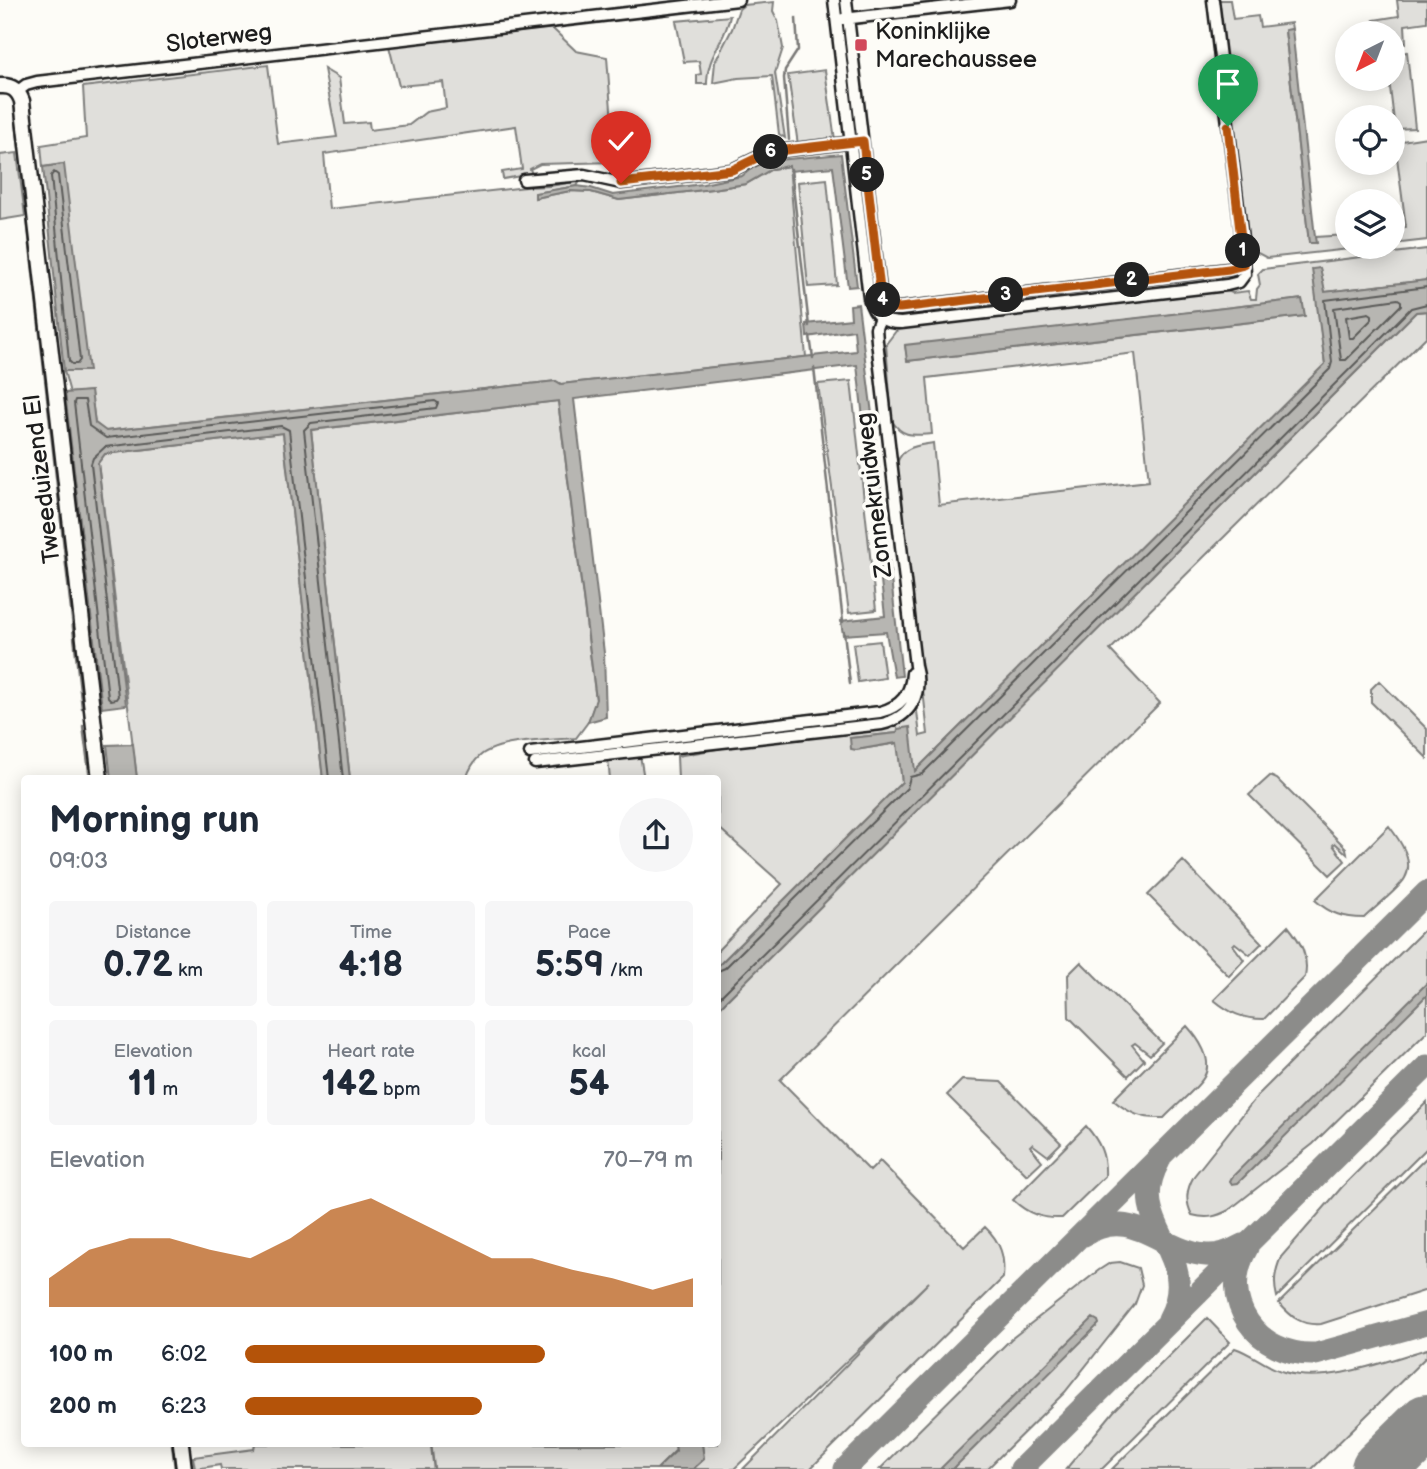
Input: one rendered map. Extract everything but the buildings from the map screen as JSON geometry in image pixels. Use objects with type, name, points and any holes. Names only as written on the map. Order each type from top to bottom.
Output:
[{"type":"street","name":"Sloterweg","points":[[18,91],[26,85],[49,80],[738,0]]},
{"type":"street","name":"Zonnekruidweg","points":[[834,0],[869,298],[873,311],[880,319]]},
{"type":"street","points":[[846,0],[880,290],[885,304],[891,308],[1244,265]]},
{"type":"street","points":[[836,20],[916,5],[1010,0]]},
{"type":"street","points":[[880,319],[901,323],[1238,282],[1245,274],[1213,0]]},
{"type":"street","points":[[0,86],[18,91]]},
{"type":"street","name":"Tweeduizend El","points":[[18,91],[22,101],[100,775]]},
{"type":"street","points":[[524,180],[583,175],[621,183],[732,170],[769,152],[863,141]]},
{"type":"street","name":"Zonnekruidweg","points":[[535,763],[891,722],[909,709],[917,695],[918,677],[877,341],[876,328],[885,304]]},
{"type":"street","points":[[530,752],[890,710],[903,701],[915,666]]},
{"type":"street","points":[[181,1447],[184,1469]]},
{"type":"shaded area","points":[[1217,0],[1230,0],[1233,19],[1258,16],[1260,27],[1291,23],[1292,29],[1285,31],[1309,242],[1315,243],[1315,237],[1335,236],[1335,251],[1267,258],[1252,250],[1247,241]]},
{"type":"shaded area","points":[[1397,0],[1427,0],[1427,22],[1405,25],[1405,21],[1374,20],[1399,16]]},
{"type":"shaded area","points":[[774,2],[773,11],[778,21],[783,48],[775,73],[785,138],[779,134],[772,76],[713,83],[715,62],[739,9],[744,5]]},
{"type":"shaded area","points":[[730,16],[710,65],[707,84],[697,84],[697,75],[701,74],[699,61],[684,62],[676,21]]},
{"type":"shaded area","points":[[552,28],[576,51],[607,57],[615,162],[540,164],[530,169],[532,174],[503,179],[502,172],[522,169],[516,126],[324,154],[329,209],[580,181],[577,186],[535,193],[535,198],[570,191],[591,192],[619,200],[746,184],[772,169],[789,166],[806,357],[561,384],[556,381],[105,431],[95,423],[91,391],[70,393],[64,371],[88,371],[63,164],[43,167],[41,145],[86,138],[83,87],[268,65],[278,144],[337,137],[324,69],[339,78],[345,124],[369,122],[370,130],[409,125],[426,112],[446,108],[443,82],[399,86],[389,46]]},
{"type":"shaded area","points":[[1407,52],[1415,128],[1405,128],[1405,105],[1392,105],[1390,91],[1405,91]]},
{"type":"shaded area","points":[[825,70],[836,147],[799,152],[788,75]]},
{"type":"shaded area","points":[[1427,137],[1427,240],[1405,243],[1405,189],[1401,189],[1399,175],[1405,175],[1405,140]]},
{"type":"shaded area","points":[[17,153],[25,216],[0,220],[0,155]]},
{"type":"shaded area","points":[[827,179],[837,285],[808,287],[798,182]]},
{"type":"shaded area","points":[[1427,249],[1427,280],[1325,292],[1320,268],[1313,270],[1325,364],[914,772],[897,733],[850,738],[856,750],[898,743],[902,782],[721,963],[721,947],[782,884],[721,830],[721,775],[678,775],[677,756],[768,740],[889,727],[898,722],[916,703],[920,736],[928,734],[897,463],[903,453],[911,448],[933,443],[939,505],[1149,481],[1135,353],[927,378],[932,434],[914,435],[904,433],[892,421],[886,344],[896,331],[907,326],[1223,289],[1232,293],[1248,291],[1251,299],[1256,299],[1260,285],[1258,274],[1263,269],[1345,259],[1405,259],[1405,252]],"holes":[[[1302,299],[1304,316],[908,361],[905,346]]]},
{"type":"shaded area","points":[[1427,311],[1427,336],[1110,650],[1160,703],[780,1080],[870,1171],[880,1161],[964,1247],[985,1227],[1001,1250],[1003,1278],[810,1469],[743,1469],[929,1282],[734,1469],[693,1469],[704,1459],[702,1447],[721,1447],[721,1006],[1416,312]]},
{"type":"shaded area","points":[[851,381],[876,610],[849,613],[818,384]]},
{"type":"shaded area","points":[[558,401],[596,700],[588,722],[576,738],[499,747],[480,756],[468,775],[350,775],[311,430]]},
{"type":"shaded area","points":[[283,433],[323,775],[137,775],[98,463],[105,454]]},
{"type":"shaded area","points":[[880,641],[885,678],[858,682],[853,644]]},
{"type":"shaded area","points":[[1379,681],[1427,729],[1427,758],[1371,702],[1371,689]]},
{"type":"shaded area","points":[[640,755],[643,775],[610,775],[608,759]]},
{"type":"shaded area","points":[[1270,776],[1277,779],[1346,848],[1347,854],[1335,843],[1333,845],[1345,861],[1330,875],[1249,795]]},
{"type":"shaded area","points":[[1389,826],[1405,850],[1407,858],[1408,871],[1398,887],[1364,918],[1338,914],[1315,900]]},
{"type":"shaded area","points":[[1183,861],[1262,943],[1250,955],[1235,943],[1233,945],[1244,960],[1229,976],[1148,895]]},
{"type":"shaded area","points":[[1288,926],[1303,950],[1306,962],[1305,977],[1264,1019],[1237,1014],[1214,1000]]},
{"type":"shaded area","points":[[1427,927],[1427,1032],[1313,1144],[1229,1210],[1211,1217],[1192,1215],[1187,1196],[1194,1176],[1259,1094]]},
{"type":"shaded area","points":[[1081,962],[1162,1043],[1150,1055],[1135,1043],[1132,1045],[1144,1060],[1128,1076],[1069,1017],[1068,975]]},
{"type":"shaded area","points":[[1187,1026],[1200,1043],[1207,1064],[1204,1077],[1192,1092],[1164,1118],[1137,1115],[1113,1100]]},
{"type":"shaded area","points":[[962,1080],[1001,1082],[1061,1143],[1048,1156],[1032,1144],[1030,1146],[1042,1161],[1027,1175],[947,1095]]},
{"type":"shaded area","points":[[1427,1102],[1427,1148],[1277,1297],[1275,1277],[1281,1257],[1342,1187]]},
{"type":"shaded area","points":[[1086,1126],[1101,1149],[1105,1176],[1062,1218],[1036,1215],[1013,1200]]},
{"type":"shaded area","points":[[1427,1157],[1427,1290],[1321,1324],[1303,1322],[1288,1312],[1279,1303]]},
{"type":"shaded area","points":[[1120,1262],[1138,1268],[1142,1285],[1135,1304],[1065,1392],[987,1469],[880,1469],[1011,1339],[1099,1270],[1110,1263]]},
{"type":"shaded area","points":[[1207,1318],[1230,1342],[1102,1469],[1066,1469],[1114,1411]]},
{"type":"shaded area","points":[[1235,1348],[1277,1370],[1319,1376],[1356,1370],[1427,1349],[1427,1356],[1312,1469],[1112,1469]]},
{"type":"shaded area","points":[[676,1447],[676,1450],[657,1469],[221,1469],[220,1465],[195,1469],[193,1457],[254,1449]]},
{"type":"water","points":[[1292,29],[1316,243],[1309,243],[1285,30]]},
{"type":"water","points":[[841,154],[857,286],[848,287],[833,167],[790,171],[789,166],[772,169],[746,184],[619,200],[591,192],[570,191],[535,198],[535,193],[577,186],[613,195],[703,184],[742,176],[767,161]]},
{"type":"water","points":[[64,164],[89,371],[64,371],[43,167]]},
{"type":"water","points":[[1320,268],[1325,292],[1427,280],[1427,311],[1416,312],[721,1006],[721,963],[902,782],[897,743],[856,750],[851,749],[850,738],[897,733],[898,729],[910,727],[915,771],[1325,364],[1312,269]]},
{"type":"water","points":[[1302,299],[1305,316],[907,361],[905,345]]},
{"type":"water","points":[[858,304],[877,453],[867,454],[857,365],[574,399],[604,653],[606,717],[588,722],[596,699],[558,401],[311,430],[350,775],[323,775],[283,433],[105,454],[98,463],[126,705],[102,708],[65,393],[91,391],[95,423],[106,431],[856,351],[854,330],[807,337],[806,324],[851,319],[850,305]]},
{"type":"water","points":[[878,464],[902,676],[894,677],[886,632],[843,635],[841,621],[885,616],[868,466]]},
{"type":"water","points":[[133,744],[137,775],[111,775],[107,745]]},
{"type":"water","points":[[1427,983],[1427,995],[1238,1183],[1232,1184],[1232,1177]]},
{"type":"water","points":[[1093,1318],[1099,1324],[953,1469],[940,1469]]},
{"type":"water","points":[[675,1447],[702,1447],[704,1459],[693,1469],[657,1469],[676,1451]]},
{"type":"waterway","points":[[789,140],[784,78],[785,70],[798,50],[796,18]]},
{"type":"waterway","points":[[14,103],[82,708]]},
{"type":"waterway","points":[[791,169],[809,326]]},
{"type":"waterway","points":[[810,336],[813,358]]},
{"type":"waterway","points":[[814,368],[843,622]]},
{"type":"waterway","points":[[844,632],[850,684]]},
{"type":"waterway","points":[[83,726],[89,775]]},
{"type":"waterway","points":[[172,1447],[175,1469]]},
{"type":"waterway","points":[[431,1447],[434,1469]]},
{"type":"taxiway","points":[[845,1469],[1427,892]]},
{"type":"taxiway","points":[[1021,1469],[1427,1066]]},
{"type":"taxiway","points":[[1159,1161],[1150,1184],[1150,1204],[1177,1276],[1177,1296],[1169,1319]]},
{"type":"taxiway","points":[[1084,1235],[1101,1227],[1132,1227],[1190,1252],[1206,1255],[1224,1253],[1242,1245]]},
{"type":"taxiway","points":[[1247,1248],[1239,1268],[1237,1287],[1240,1306],[1248,1322],[1261,1336],[1276,1346],[1295,1352],[1316,1354],[1427,1323]]},
{"type":"runway","points":[[1380,1469],[1427,1423]]},
{"type":"place","name":"Koninklijke Marechaussee","points":[[861,45]]},
{"type":"route","points":[[621,183],[732,170],[769,152],[863,141],[881,298],[891,308],[900,308],[1229,269],[1244,265],[1228,126]]}]
